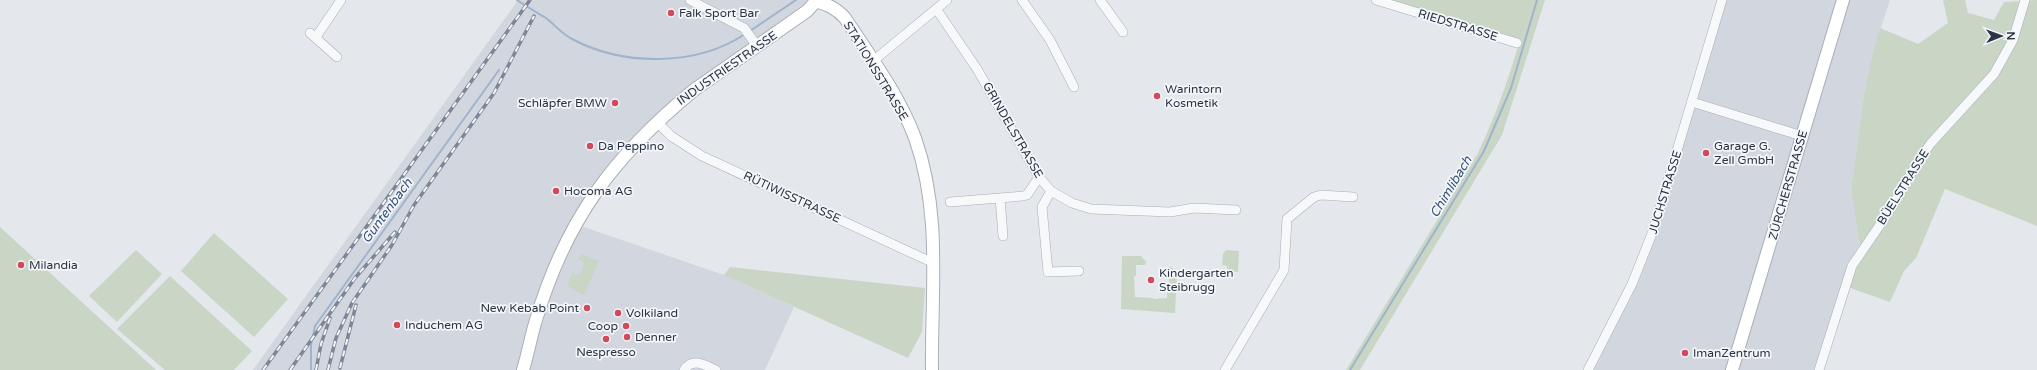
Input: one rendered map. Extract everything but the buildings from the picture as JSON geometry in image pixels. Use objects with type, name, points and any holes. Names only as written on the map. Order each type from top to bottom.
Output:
[{"type":"main road","name":"INDUSTRIESTRASSE","points":[[523,370],[536,320],[547,286],[575,224],[609,172],[656,122],[694,90],[754,42],[810,9],[816,0]]},
{"type":"main road","name":"STATIONSSTRASSE","points":[[816,0],[838,10],[845,18],[900,106],[914,138],[931,204],[934,261],[932,370]]},
{"type":"main road","name":"ZÜRCHERSTRASSE","points":[[1732,370],[1843,0]]},
{"type":"street","points":[[337,57],[313,35],[341,0]]},
{"type":"street","points":[[690,0],[744,28],[754,42]]},
{"type":"street","points":[[873,61],[948,0]]},
{"type":"street","points":[[1022,0],[1050,40],[1074,87]]},
{"type":"street","points":[[1100,0],[1123,32]]},
{"type":"street","name":"RIEDSTRASSE","points":[[1376,0],[1517,43]]},
{"type":"street","name":"JUCHSTRASSE","points":[[1588,370],[1632,284],[1645,254],[1722,0]]},
{"type":"street","name":"BÜELSTRASSE","points":[[1819,370],[1844,286],[1855,262],[1888,213],[1919,160],[1931,143],[1994,74],[2013,40],[2025,0]]},
{"type":"street","name":"GRINDELSTRASSE","points":[[937,10],[977,69],[1039,177],[1051,191],[1072,203],[1091,209],[1170,212],[1194,208],[1236,210]]},
{"type":"street","points":[[1692,102],[1802,136]]},
{"type":"street","name":"RÜTIWISSTRASSE","points":[[656,122],[671,136],[702,156],[927,260],[934,261]]},
{"type":"street","points":[[950,202],[1027,195],[1039,177]]},
{"type":"street","points":[[1051,191],[1042,207],[1048,272],[1080,271]]},
{"type":"street","points":[[1225,370],[1284,270],[1284,217],[1314,197],[1321,195],[1353,197]]},
{"type":"street","points":[[1000,198],[1002,236]]},
{"type":"street","points":[[684,370],[693,363],[697,362],[716,370]]},
{"type":"shaded area","points":[[518,0],[816,0],[657,122],[575,224],[724,275],[794,307],[765,370],[253,370]]},
{"type":"shaded area","points":[[1722,0],[1890,0],[1872,55],[1864,94],[1851,190],[1861,252],[1819,370],[1588,370],[1632,284]]},
{"type":"green space","points":[[1392,0],[1545,0],[1502,135],[1360,370],[1346,370],[1478,153],[1501,99],[1519,43],[1391,5]]},
{"type":"green space","points":[[1943,0],[1965,0],[1968,13],[1994,20],[2004,2],[2037,0],[2037,226],[1945,189],[1916,258],[1904,271],[1890,302],[1845,286],[1861,252],[1851,190],[1864,94],[1872,55],[1880,28],[1918,44],[1948,23]]},
{"type":"green space","name":"Milandia","points":[[0,227],[156,370],[0,370]]},
{"type":"green space","points":[[214,233],[288,299],[254,337],[181,271]]},
{"type":"green space","points":[[136,250],[162,274],[117,322],[89,296]]},
{"type":"green space","points":[[1226,250],[1239,251],[1238,272],[1227,271],[1227,266],[1222,265],[1223,254]]},
{"type":"green space","points":[[582,254],[599,261],[584,295],[567,286],[573,271],[575,275],[581,273],[584,263],[581,260],[578,260]]},
{"type":"green space","points":[[1122,256],[1141,256],[1146,262],[1145,265],[1136,265],[1136,276],[1134,276],[1135,297],[1154,299],[1167,298],[1167,286],[1169,286],[1169,266],[1177,271],[1175,313],[1121,309]]},
{"type":"green space","points":[[730,267],[925,288],[922,332],[908,358],[724,275]]},
{"type":"green space","points":[[170,276],[252,351],[234,370],[165,370],[117,329]]},
{"type":"waterway","name":"Chimlibach","points":[[517,0],[546,18],[572,39],[592,48],[636,58],[659,59],[682,57],[726,45],[745,34]]},
{"type":"waterway","name":"Chimlibach","points":[[750,31],[796,0]]},
{"type":"waterway","name":"Chimlibach","points":[[1350,370],[1484,151],[1511,88],[1537,0]]},
{"type":"waterway","name":"Guntenbach","points":[[311,370],[311,345],[315,326],[499,70]]},
{"type":"railway","points":[[263,370],[530,0]]},
{"type":"railway","points":[[328,370],[336,338],[352,303],[392,245],[414,205],[494,93],[534,16]]},
{"type":"railway","points":[[290,370],[355,278],[395,232]]},
{"type":"railway","points":[[340,368],[356,305]]},
{"type":"railway","points":[[316,370],[321,344],[330,318]]},
{"type":"place","name":"Falk Sport Bar","points":[[671,13]]},
{"type":"place","name":"Warintorn Kosmetik","points":[[1157,96]]},
{"type":"place","name":"Schläpfer BMW","points":[[615,103]]},
{"type":"place","name":"Da Peppino","points":[[590,146]]},
{"type":"place","name":"Garage G. Zell GmbH","points":[[1706,153]]},
{"type":"place","name":"Hocoma AG","points":[[556,191]]},
{"type":"place","name":"Milandia","points":[[21,265]]},
{"type":"place","name":"Kindergarten Steibrugg","points":[[1151,280]]},
{"type":"place","name":"New Kebab Point","points":[[587,308]]},
{"type":"place","name":"Volkiland","points":[[618,313]]},
{"type":"place","name":"Induchem AG","points":[[397,325]]},
{"type":"place","name":"Coop","points":[[626,326]]},
{"type":"place","name":"Denner","points":[[627,337]]},
{"type":"place","name":"Nespresso","points":[[606,339]]},
{"type":"place","name":"ImanZentrum","points":[[1685,353]]}]
